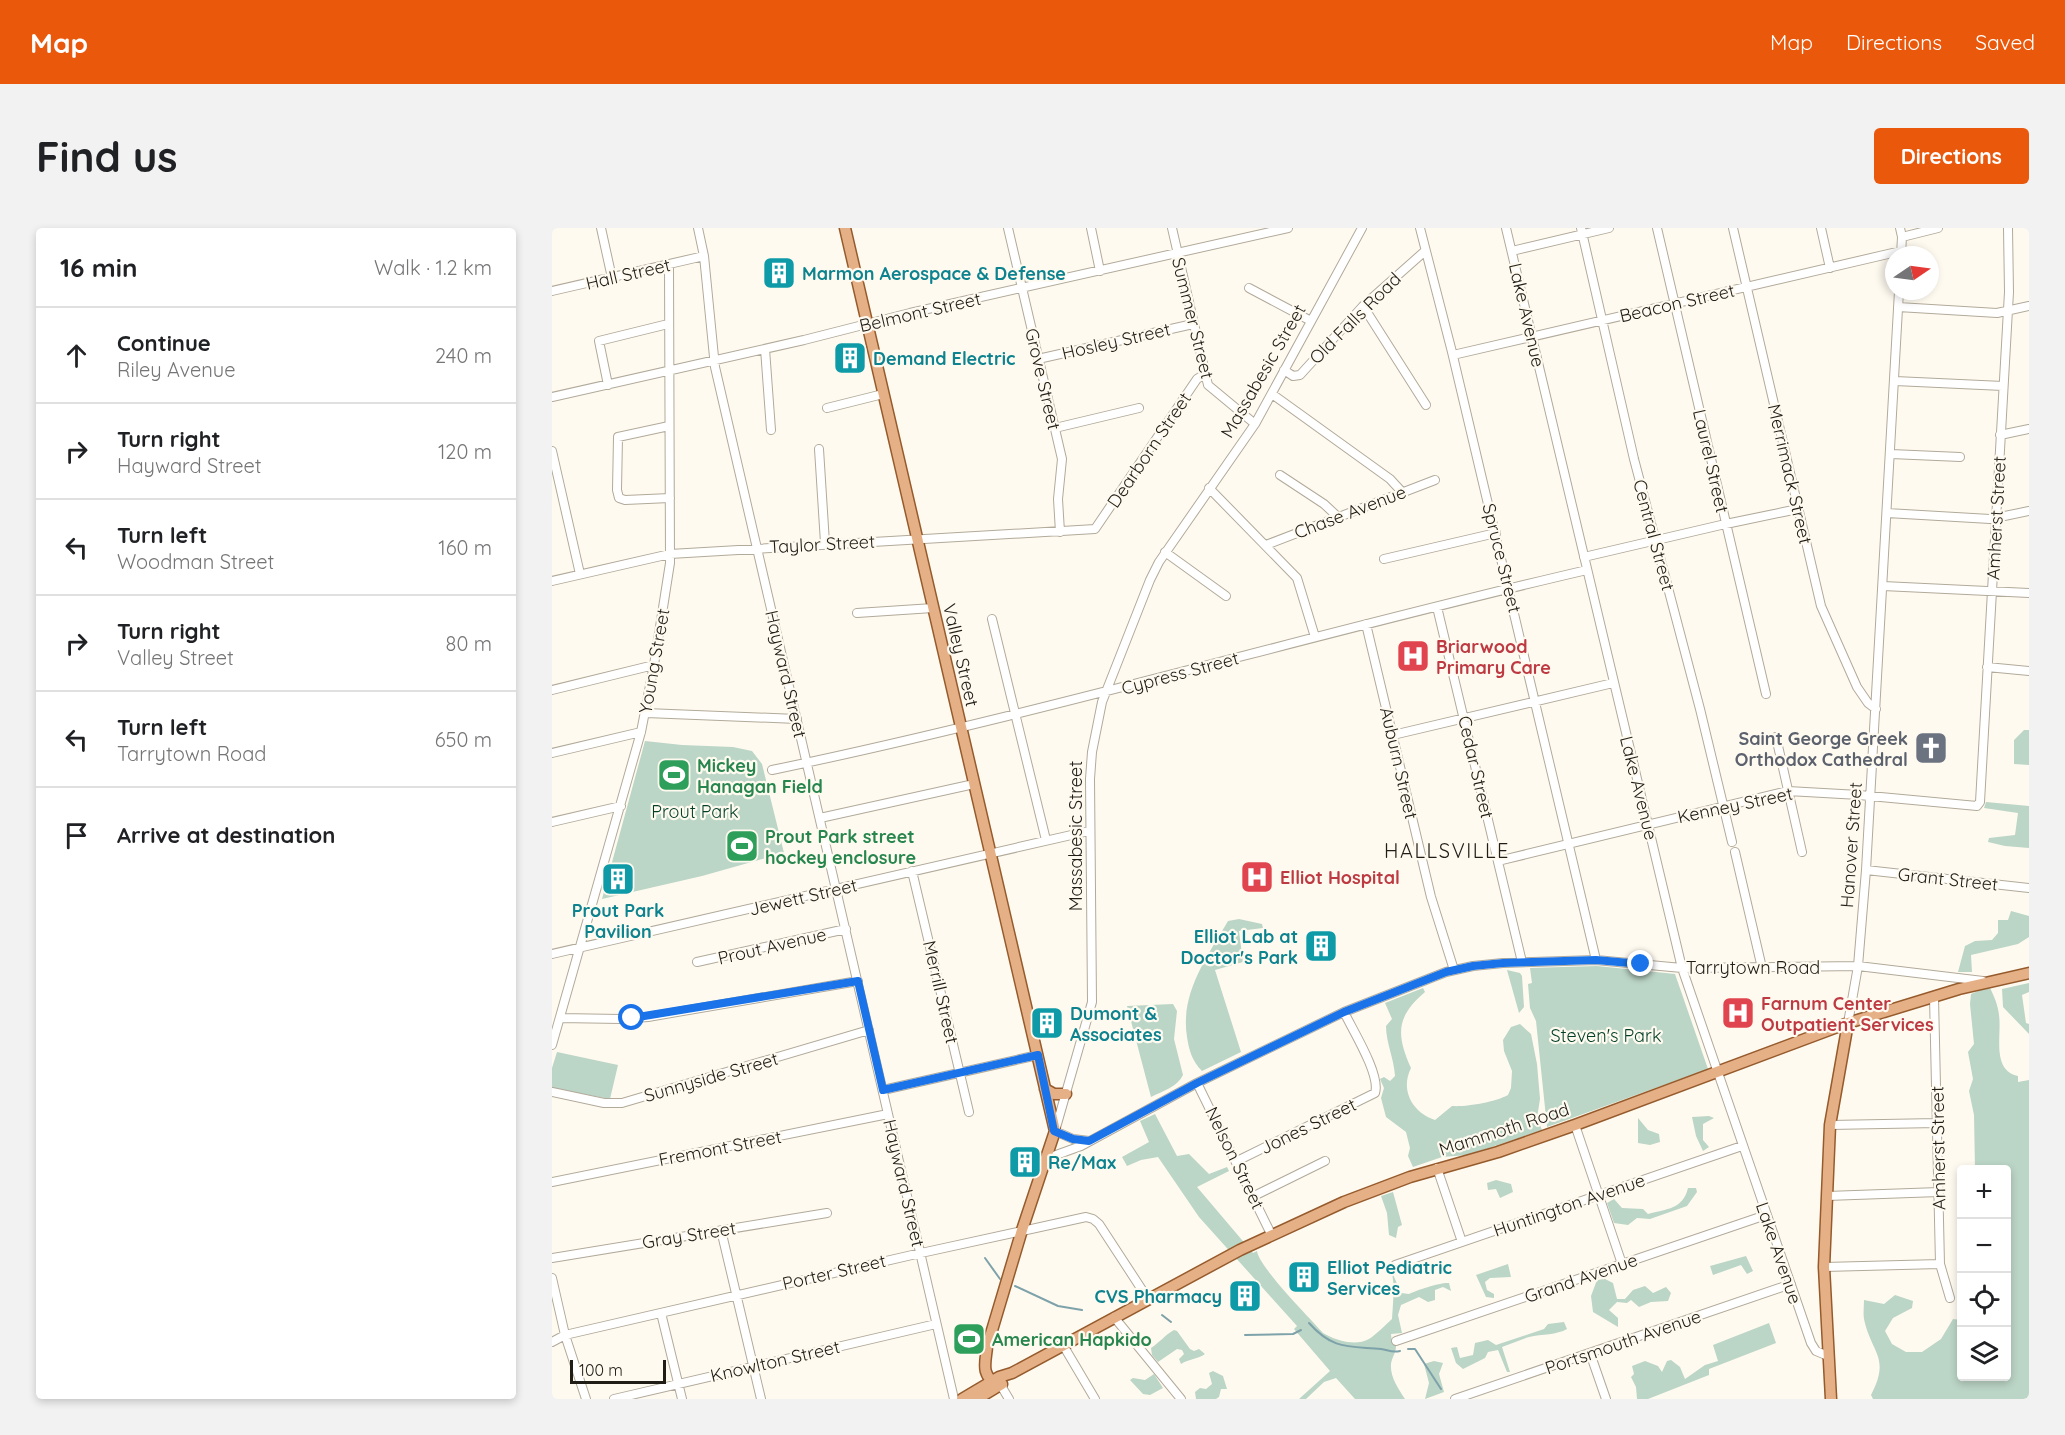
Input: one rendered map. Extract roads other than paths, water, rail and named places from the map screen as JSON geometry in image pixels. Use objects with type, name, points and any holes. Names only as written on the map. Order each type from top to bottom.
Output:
[{"type":"main road","name":"Valley Street","points":[[845,228],[1054,1131]]},
{"type":"main road","name":"Mammoth Road","points":[[977,1399],[1012,1373],[1114,1317],[1271,1234],[1344,1202],[1437,1168],[1498,1152],[1575,1125],[1848,1023],[1934,996],[2029,973]]},
{"type":"main road","name":"Hanover Street","points":[[1831,1399],[1824,1267],[1830,1125],[1848,1023]]},
{"type":"main road","points":[[1046,1089],[1054,1094],[1066,1094]]},
{"type":"main road","name":"Massabesic Street","points":[[998,1384],[987,1354],[990,1337],[1054,1131]]},
{"type":"main road","name":"Mammoth Road","points":[[962,1399],[998,1384]]},
{"type":"street","points":[[601,228],[612,278]]},
{"type":"street","name":"Hayward Street","points":[[698,228],[704,256],[713,360],[954,1399]]},
{"type":"street","name":"Grove Street","points":[[1008,228],[1063,464],[1058,491],[1060,532]]},
{"type":"street","points":[[1090,228],[1100,271]]},
{"type":"street","name":"Summer Street","points":[[1172,228],[1205,374],[1211,388],[1255,424]]},
{"type":"street","name":"Belmont Street","points":[[552,397],[1177,253],[1255,232],[1288,228]]},
{"type":"street","name":"Spruce Street","points":[[1420,228],[1496,533],[1596,960]]},
{"type":"street","name":"Lake Avenue","points":[[1506,228],[1682,968],[1809,1338],[1828,1351]]},
{"type":"street","points":[[1512,251],[1582,231],[1609,228]]},
{"type":"street","name":"Laurel Street","points":[[1657,228],[1766,694]]},
{"type":"street","name":"Merrimack Street","points":[[1733,228],[1824,613],[1857,687],[1868,703],[1876,709]]},
{"type":"street","points":[[1821,228],[1830,268]]},
{"type":"street","points":[[1901,232],[1938,228]]},
{"type":"street","name":"Amherst Street","points":[[1977,806],[1980,802],[2008,311],[2008,228]]},
{"type":"street","name":"Massabesic Street","points":[[1054,1131],[1092,1002],[1089,831],[1091,763],[1097,721],[1105,693],[1150,580],[1165,552],[1255,424],[1358,230]]},
{"type":"street","name":"Central Street","points":[[1582,231],[1634,459],[1700,709],[1732,842]]},
{"type":"street","name":"Old Falls Road","points":[[1284,370],[1293,376],[1300,375],[1363,306],[1425,251]]},
{"type":"street","name":"Hall Street","points":[[552,291],[704,256]]},
{"type":"street","name":"Beacon Street","points":[[1453,355],[1885,256]]},
{"type":"street","name":"Young Street","points":[[552,1045],[641,732],[654,665],[670,554],[669,265]]},
{"type":"street","points":[[1249,288],[1311,321]]},
{"type":"street","name":"Hanover Street","points":[[1848,1023],[1858,966],[1866,870],[1884,586],[1898,300]]},
{"type":"street","points":[[1363,306],[1426,405]]},
{"type":"street","points":[[1898,307],[1997,313],[2029,306]]},
{"type":"street","points":[[608,385],[599,341],[668,324]]},
{"type":"street","name":"Hosley Street","points":[[1038,359],[1193,324]]},
{"type":"street","points":[[765,349],[771,430]]},
{"type":"street","name":"Dearborn Street","points":[[1095,529],[1197,379],[1205,374]]},
{"type":"street","points":[[1895,381],[2003,386]]},
{"type":"street","points":[[827,408],[883,394]]},
{"type":"street","points":[[1272,394],[1395,483],[1402,492]]},
{"type":"street","points":[[1055,428],[1139,408]]},
{"type":"street","points":[[669,426],[618,437],[617,490],[619,498],[625,500],[670,498]]},
{"type":"street","points":[[2000,435],[2029,429]]},
{"type":"street","points":[[819,449],[825,543]]},
{"type":"street","points":[[552,451],[580,574]]},
{"type":"street","points":[[1891,454],[1960,457]]},
{"type":"street","points":[[1280,475],[1324,504],[1338,517]]},
{"type":"street","name":"Chase Avenue","points":[[1266,545],[1435,480]]},
{"type":"street","points":[[1209,488],[1297,578],[1315,637]]},
{"type":"street","points":[[1584,557],[1798,509]]},
{"type":"street","points":[[1887,513],[1996,518],[2029,511]]},
{"type":"street","name":"Taylor Street","points":[[552,580],[670,554],[825,543],[1095,529]]},
{"type":"street","points":[[1384,559],[1496,533]]},
{"type":"street","points":[[1165,552],[1226,596]]},
{"type":"street","name":"Cypress Street","points":[[772,770],[1105,693],[1315,637],[1587,570]]},
{"type":"street","points":[[1884,586],[2029,593]]},
{"type":"street","name":"Cedar Street","points":[[1437,607],[1522,962]]},
{"type":"street","points":[[857,613],[933,608]]},
{"type":"street","points":[[992,619],[1046,840]]},
{"type":"street","name":"Auburn Street","points":[[1366,624],[1431,897],[1454,970]]},
{"type":"street","points":[[552,690],[654,665]]},
{"type":"street","points":[[1988,667],[2029,671]]},
{"type":"street","points":[[1393,735],[1613,683]]},
{"type":"street","points":[[646,713],[797,719]]},
{"type":"street","points":[[552,753],[641,732]]},
{"type":"street","points":[[1776,737],[1802,852]]},
{"type":"street","points":[[820,818],[974,783]]},
{"type":"street","name":"Kenney Street","points":[[1498,861],[1788,791],[1977,806]]},
{"type":"street","points":[[552,822],[621,806]]},
{"type":"street","name":"Jewett Street","points":[[552,954],[989,852],[1089,831]]},
{"type":"street","points":[[1735,852],[1762,968]]},
{"type":"street","name":"Grant Street","points":[[1866,870],[2029,888]]},
{"type":"street","name":"Merrill Street","points":[[912,871],[969,1112]]},
{"type":"street","name":"Prout Avenue","points":[[698,962],[846,929]]},
{"type":"street","name":"Tarrytown Road","points":[[1045,1159],[1082,1146],[1197,1083],[1374,998],[1454,970],[1488,964],[1596,960],[1682,968],[1858,966],[1988,982]]},
{"type":"street","points":[[560,1018],[648,1017],[858,981]]},
{"type":"street","name":"Amherst Street","points":[[1934,996],[1940,1264],[1950,1298]]},
{"type":"street","name":"Jones Street","points":[[1237,1161],[1372,1095],[1377,1089],[1372,1071],[1344,1012]]},
{"type":"street","name":"Sunnyside Street","points":[[552,1092],[604,1103],[622,1103],[869,1030]]},
{"type":"street","points":[[883,1090],[1038,1055]]},
{"type":"street","name":"Nelson Street","points":[[1197,1083],[1271,1234]]},
{"type":"street","name":"Fremont Street","points":[[552,1182],[888,1114]]},
{"type":"street","points":[[1830,1125],[1937,1123]]},
{"type":"street","points":[[1575,1125],[1622,1264]]},
{"type":"street","points":[[1054,1131],[1073,1139],[1089,1141]]},
{"type":"street","name":"Huntington Avenue","points":[[1395,1265],[1742,1146]]},
{"type":"street","points":[[1254,1196],[1325,1161]]},
{"type":"street","points":[[1437,1168],[1462,1242]]},
{"type":"street","points":[[1827,1196],[1939,1192]]},
{"type":"street","name":"Gray Street","points":[[552,1258],[827,1213]]},
{"type":"street","name":"Grand Avenue","points":[[1396,1341],[1766,1215]]},
{"type":"street","name":"Porter Street","points":[[552,1342],[565,1335],[1086,1217],[1093,1219],[1148,1299]]},
{"type":"street","points":[[721,1230],[761,1399]]},
{"type":"street","points":[[1824,1267],[1940,1264]]},
{"type":"street","points":[[552,1278],[565,1335],[585,1399]]},
{"type":"street","name":"Portsmouth Avenue","points":[[1456,1399],[1791,1284]]},
{"type":"street","points":[[661,1313],[682,1399]]},
{"type":"street","points":[[1114,1317],[1180,1399]]},
{"type":"street","name":"Knowlton Street","points":[[614,1399],[936,1324]]},
{"type":"street","points":[[1064,1344],[1095,1399]]},
{"type":"street","points":[[1590,1353],[1606,1399]]},
{"type":"street","points":[[998,1384],[1009,1399]]},
{"type":"waterway","points":[[985,1258],[1000,1279]]},
{"type":"waterway","points":[[1015,1286],[1058,1306],[1082,1310]]},
{"type":"waterway","points":[[1162,1315],[1171,1322]]},
{"type":"waterway","points":[[1309,1323],[1326,1338],[1342,1345],[1392,1352],[1400,1351]]},
{"type":"waterway","points":[[1245,1335],[1293,1334],[1301,1330]]},
{"type":"waterway","points":[[1408,1349],[1415,1349],[1441,1389]]},
{"type":"place","name":"Marmon Aerospace & Defense","points":[[779,273]]},
{"type":"place","name":"Demand Electric","points":[[850,358]]},
{"type":"place","name":"Briarwood Primary Care","points":[[1413,656]]},
{"type":"place","name":"Saint George Greek Orthodox Cathedral","points":[[1931,748]]},
{"type":"place","name":"Mickey Hanagan Field","points":[[674,775]]},
{"type":"place","name":"Prout Park street hockey enclosure","points":[[742,846]]},
{"type":"place","name":"Elliot Hospital","points":[[1257,877]]},
{"type":"place","name":"Prout Park Pavilion","points":[[618,879]]},
{"type":"place","name":"Elliot Lab at Doctor's Park","points":[[1321,946]]},
{"type":"place","name":"Farnum Center Outpatient Services","points":[[1738,1013]]},
{"type":"place","name":"Dumont & Associates","points":[[1047,1023]]},
{"type":"place","name":"Re/Max","points":[[1025,1162]]},
{"type":"place","name":"Elliot Pediatric Services","points":[[1304,1277]]},
{"type":"place","name":"CVS Pharmacy","points":[[1245,1296]]},
{"type":"place","name":"American Hapkido","points":[[969,1339]]},
{"type":"district","name":"HALLSVILLE","points":[[1447,850]]},
{"type":"park label","name":"Prout Park","points":[[695,811]]},
{"type":"park label","name":"Steven's Park","points":[[1606,1035]]}]
